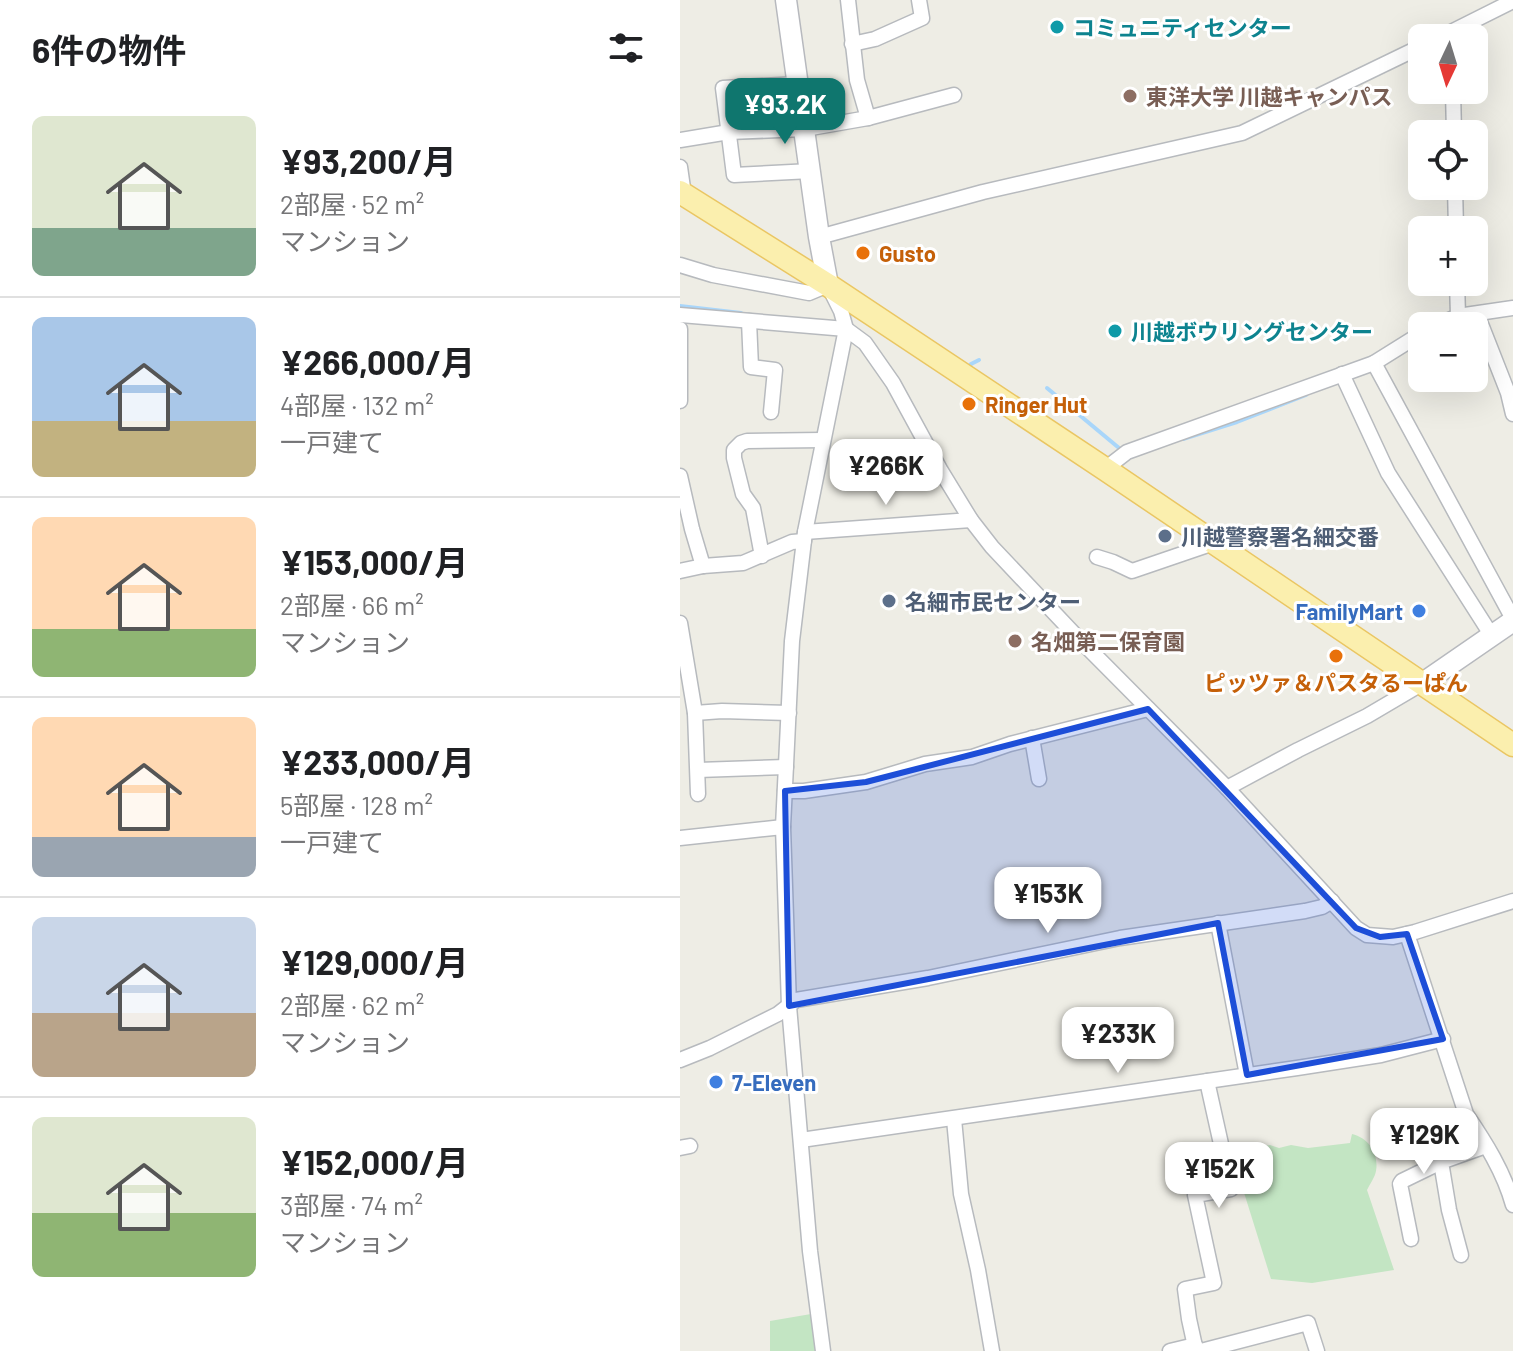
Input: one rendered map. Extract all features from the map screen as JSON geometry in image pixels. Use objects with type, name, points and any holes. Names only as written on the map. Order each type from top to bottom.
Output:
[{"type":"main road","points":[[682,193],[828,285],[1513,745]]},
{"type":"street","points":[[786,0],[819,237],[828,285],[846,329],[804,536],[792,641],[783,827],[789,1006],[810,1251],[823,1351]]},
{"type":"street","points":[[848,0],[857,80],[868,118]]},
{"type":"street","points":[[852,44],[875,39],[922,18],[919,0]]},
{"type":"street","points":[[1470,24],[1513,1]]},
{"type":"street","points":[[819,237],[983,192],[1242,133],[1408,53]]},
{"type":"street","points":[[798,84],[723,88],[734,175],[811,171]]},
{"type":"street","points":[[680,140],[729,132],[805,129],[868,118],[954,95]]},
{"type":"street","points":[[680,167],[682,193]]},
{"type":"street","points":[[680,265],[713,275],[809,293],[828,285]]},
{"type":"street","points":[[1488,312],[1513,308]]},
{"type":"street","points":[[680,315],[846,329],[865,343],[893,383],[971,520],[992,547],[1227,788],[1356,928],[1367,935],[1393,937],[1513,901]]},
{"type":"street","points":[[749,321],[751,367],[775,370],[771,412]]},
{"type":"street","points":[[680,329],[680,401]]},
{"type":"street","points":[[1105,469],[1127,452],[1374,363],[1408,342]]},
{"type":"street","points":[[1488,343],[1512,405]]},
{"type":"street","points":[[1227,788],[1367,716],[1423,683],[1513,620],[1374,363]]},
{"type":"street","points":[[1342,374],[1388,473],[1492,636]]},
{"type":"street","points":[[762,556],[753,508],[743,494],[734,450],[747,441],[823,440]]},
{"type":"street","points":[[680,476],[703,566]]},
{"type":"street","points":[[680,571],[743,563],[804,536],[971,520]]},
{"type":"street","points":[[1097,557],[1132,571],[1214,543]]},
{"type":"street","points":[[680,623],[695,713],[698,794]]},
{"type":"street","points":[[785,791],[866,782],[925,764],[972,757],[1032,738],[1148,709]]},
{"type":"street","points":[[695,713],[789,713]]},
{"type":"street","points":[[1032,738],[1039,779]]},
{"type":"street","points":[[698,770],[786,767]]},
{"type":"street","points":[[680,838],[783,827]]},
{"type":"street","points":[[680,1060],[778,1014],[796,1000],[943,975],[1120,938],[1305,911],[1332,901]]},
{"type":"street","points":[[1218,923],[1247,1075]]},
{"type":"street","points":[[1407,934],[1466,1114],[1511,1189],[1513,1205]]},
{"type":"street","points":[[801,1140],[1381,1055],[1443,1039]]},
{"type":"street","points":[[1197,1349],[1185,1289],[1214,1283],[1195,1195],[1231,1189],[1207,1081]]},
{"type":"street","points":[[954,1119],[961,1194],[992,1351]]},
{"type":"street","points":[[1411,1239],[1400,1184],[1441,1162],[1486,1146]]},
{"type":"street","points":[[1441,1162],[1461,1255]]},
{"type":"street","points":[[1170,1351],[1197,1349],[1308,1323],[1317,1351]]},
{"type":"highlighted area","points":[[1148,709],[1356,928],[1380,937],[1407,934],[1443,1039],[1247,1075],[1218,923],[789,1006],[785,791],[866,782]]},
{"type":"green space","points":[[1352,1134],[1368,1143],[1374,1153],[1376,1171],[1367,1190],[1394,1270],[1312,1283],[1271,1279],[1236,1167],[1265,1146],[1308,1148],[1350,1143]]},
{"type":"green space","points":[[811,1314],[815,1351],[770,1351],[770,1321]]},
{"type":"waterway","points":[[680,306],[741,313]]},
{"type":"waterway","points":[[969,368],[979,360]]},
{"type":"waterway","points":[[1047,388],[1119,448]]},
{"type":"waterway","points":[[1183,439],[1306,395]]},
{"type":"place","name":"コミュニティセンター","points":[[1057,27]]},
{"type":"place","name":"東洋大学 川越キャンパス","points":[[1130,96]]},
{"type":"place","name":"Gusto","points":[[863,253]]},
{"type":"place","name":"川越ボウリングセンター","points":[[1115,331]]},
{"type":"place","name":"Ringer Hut","points":[[969,404]]},
{"type":"place","name":"川越警察署名細交番","points":[[1165,536]]},
{"type":"place","name":"名細市民センター","points":[[889,601]]},
{"type":"place","name":"FamilyMart","points":[[1419,611]]},
{"type":"place","name":"名畑第二保育園","points":[[1015,641]]},
{"type":"place","name":"ピッツァ＆パスタるーぱん","points":[[1336,656]]},
{"type":"place","name":"7-Eleven","points":[[716,1082]]}]
